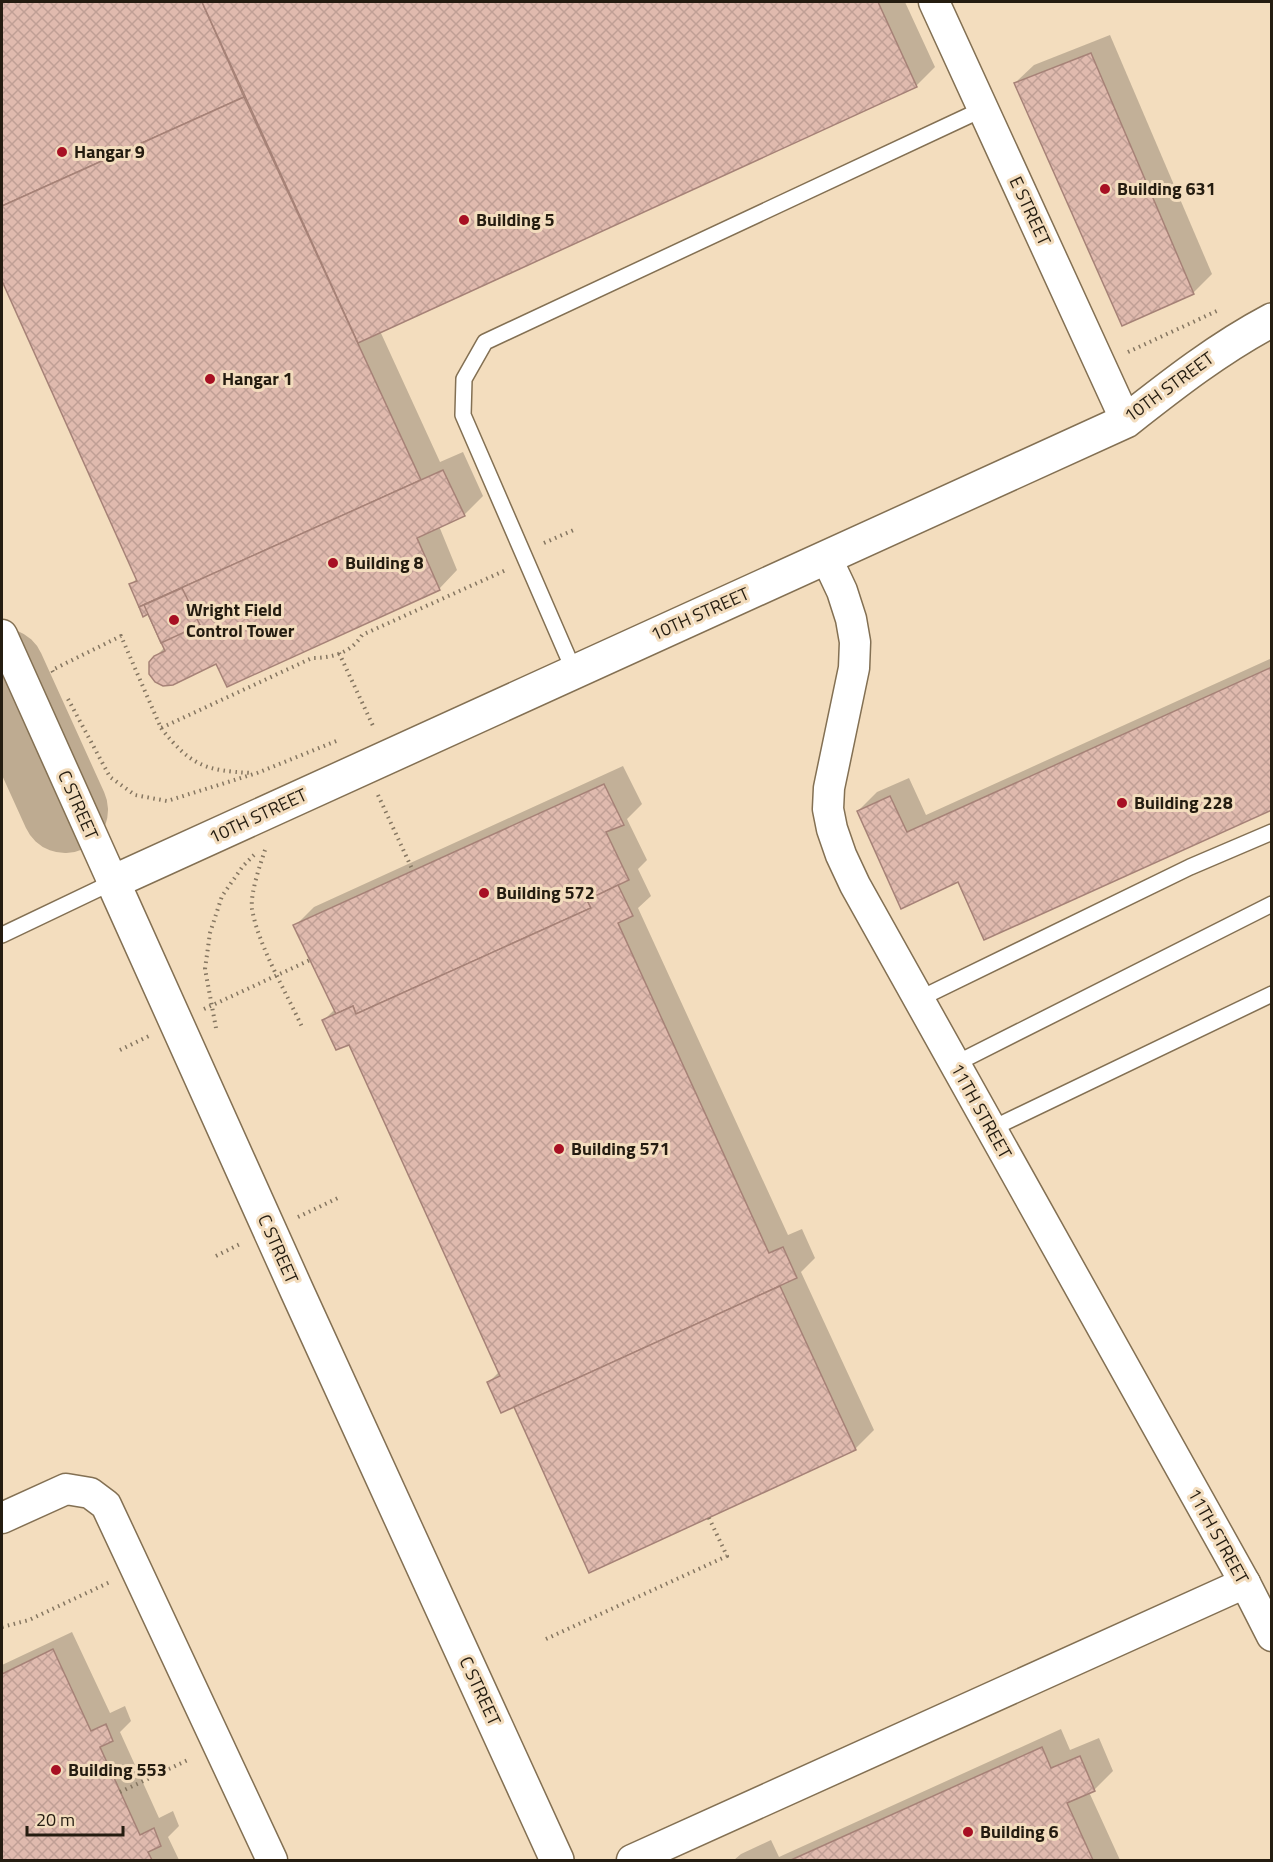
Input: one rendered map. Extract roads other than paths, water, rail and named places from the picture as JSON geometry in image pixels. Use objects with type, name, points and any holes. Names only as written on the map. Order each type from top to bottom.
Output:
[{"type":"street","name":"E STREET","points":[[934,2],[1126,421]]},
{"type":"street","name":"10TH STREET","points":[[113,882],[1126,421],[1228,344],[1272,320]]},
{"type":"street","name":"11TH STREET","points":[[826,557],[842,591],[851,619],[855,642],[854,668],[829,788],[828,808],[841,855],[855,885],[1245,1583],[1272,1636]]},
{"type":"street","name":"C STREET","points":[[2,635],[297,1292],[557,1860]]},
{"type":"street","points":[[2,1518],[66,1489],[90,1493],[106,1505],[272,1860]]},
{"type":"street","points":[[632,1860],[1245,1583]]},
{"type":"lane","points":[[574,671],[463,415],[464,379],[485,342],[983,109]]},
{"type":"lane","points":[[919,999],[1190,867],[1272,832]]},
{"type":"lane","points":[[2,935],[113,882]]},
{"type":"lane","points":[[955,1064],[1272,904]]},
{"type":"lane","points":[[991,1129],[1272,994]]},
{"type":"place","name":"Hangar 9","points":[[62,152]]},
{"type":"place","name":"Building 631","points":[[1105,189]]},
{"type":"place","name":"Building 5","points":[[464,220]]},
{"type":"place","name":"Hangar 1","points":[[210,379]]},
{"type":"place","name":"Building 8","points":[[333,563]]},
{"type":"place","name":"Wright Field Control Tower","points":[[174,620]]},
{"type":"place","name":"Building 228","points":[[1122,803]]},
{"type":"place","name":"Building 572","points":[[484,893]]},
{"type":"place","name":"Building 571","points":[[559,1149]]},
{"type":"place","name":"Building 553","points":[[56,1770]]},
{"type":"place","name":"Building 6","points":[[968,1832]]}]
